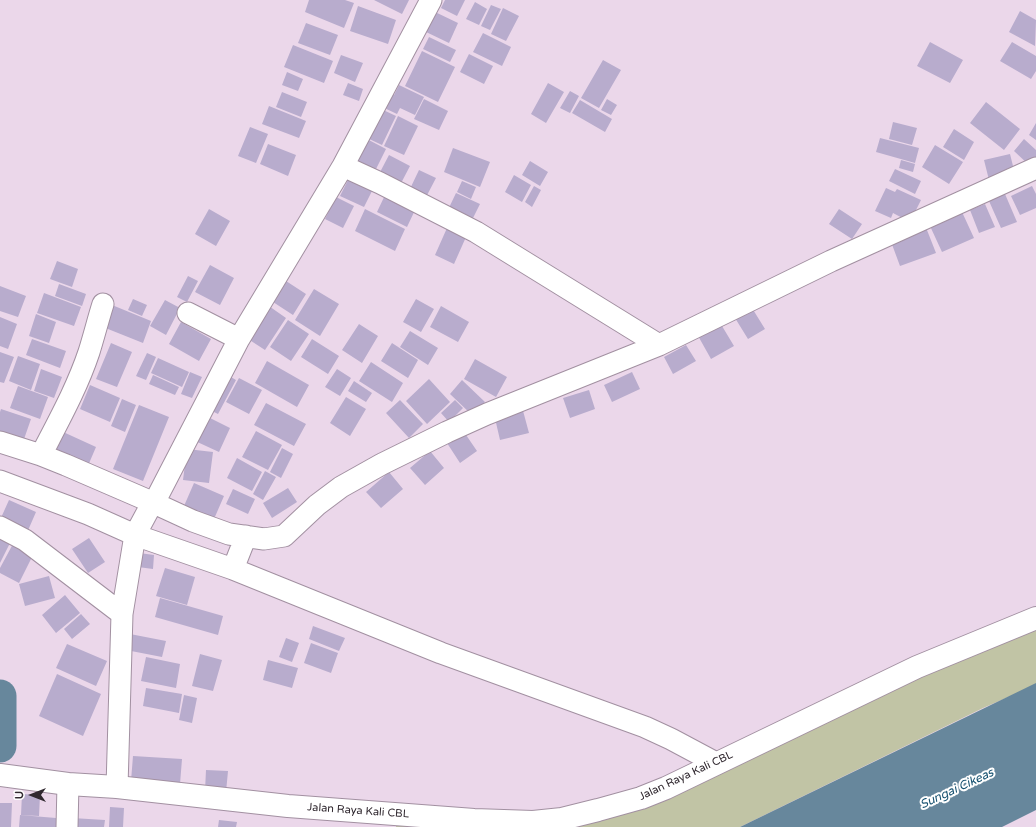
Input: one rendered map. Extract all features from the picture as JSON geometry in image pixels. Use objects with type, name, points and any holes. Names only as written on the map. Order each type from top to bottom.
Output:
[{"type":"street","points":[[117,787],[122,614],[144,518],[239,339],[343,166],[432,0]]},
{"type":"street","points":[[343,166],[380,183],[476,232],[659,345]]},
{"type":"street","points":[[239,554],[264,539],[284,536],[316,505],[382,464],[486,414],[659,345],[845,255],[1036,168]]},
{"type":"street","points":[[41,455],[77,382],[89,352],[103,304]]},
{"type":"street","points":[[188,312],[239,339]]},
{"type":"street","points":[[0,442],[41,455],[144,518],[239,554],[441,653],[645,727],[716,763]]},
{"type":"street","points":[[0,481],[88,514],[144,518],[209,527],[229,534],[239,554]]},
{"type":"street","points":[[0,527],[25,540],[122,614]]},
{"type":"street","name":"Jalan Raya Kali CBL","points":[[2,775],[68,784],[117,787],[288,806],[474,820],[546,821],[598,810],[641,798],[666,788],[918,667],[1036,618]]},
{"type":"street","points":[[67,827],[68,784]]},
{"type":"green space","points":[[1036,618],[1036,685],[983,708],[740,827],[396,827],[397,814],[474,820],[641,798]]},
{"type":"water","name":"Sungai Cikeas","points":[[1036,683],[1036,810],[1002,827],[740,827]]},
{"type":"building","points":[[309,0],[345,0],[354,3],[344,28],[305,12]]},
{"type":"building","points":[[374,0],[409,0],[402,14]]},
{"type":"building","points":[[445,0],[465,0],[457,16],[441,8]]},
{"type":"building","points":[[475,2],[487,9],[479,25],[466,19]]},
{"type":"building","points":[[491,5],[501,9],[490,30],[481,26]]},
{"type":"building","points":[[358,6],[396,20],[388,44],[350,31]]},
{"type":"building","points":[[503,8],[519,16],[506,41],[491,34]]},
{"type":"building","points":[[433,11],[458,23],[449,43],[424,31]]},
{"type":"building","points":[[1020,11],[1036,20],[1035,46],[1009,32]]},
{"type":"building","points":[[306,23],[338,35],[330,55],[298,43]]},
{"type":"building","points":[[483,33],[511,47],[502,66],[473,52]]},
{"type":"building","points":[[429,37],[456,50],[450,62],[423,49]]},
{"type":"building","points":[[930,42],[963,60],[950,83],[917,66]]},
{"type":"building","points":[[1012,42],[1036,56],[1036,71],[1031,79],[1000,61]]},
{"type":"building","points":[[293,45],[333,61],[324,83],[284,67]]},
{"type":"building","points":[[422,51],[455,67],[438,102],[405,86]]},
{"type":"building","points":[[469,54],[493,66],[484,84],[460,72]]},
{"type":"building","points":[[341,55],[363,63],[355,82],[334,73]]},
{"type":"building","points":[[603,60],[621,70],[599,108],[581,98]]},
{"type":"building","points":[[287,72],[303,79],[298,91],[282,85]]},
{"type":"building","points":[[348,83],[363,89],[359,101],[343,95]]},
{"type":"building","points":[[548,83],[564,92],[546,123],[531,114]]},
{"type":"building","points":[[399,85],[424,97],[415,115],[400,108],[397,114],[378,105],[385,90],[394,95]]},
{"type":"building","points":[[570,91],[579,96],[570,113],[560,108]]},
{"type":"building","points":[[282,92],[307,102],[301,117],[276,107]]},
{"type":"building","points":[[424,99],[448,111],[439,130],[414,119]]},
{"type":"building","points":[[607,99],[617,105],[611,115],[601,110]]},
{"type":"building","points":[[580,100],[612,119],[605,132],[572,113]]},
{"type":"building","points":[[986,102],[1020,129],[1004,150],[970,123]]},
{"type":"building","points":[[269,106],[306,121],[299,138],[262,124]]},
{"type":"building","points":[[379,108],[396,116],[382,145],[365,137]]},
{"type":"building","points":[[398,116],[418,126],[404,155],[384,146]]},
{"type":"building","points":[[893,122],[917,128],[912,145],[889,139]]},
{"type":"building","points":[[1036,123],[1036,140],[1029,135]]},
{"type":"building","points":[[250,127],[268,134],[256,163],[238,156]]},
{"type":"building","points":[[954,129],[974,142],[964,160],[943,147]]},
{"type":"building","points":[[365,138],[386,149],[373,175],[352,164]]},
{"type":"building","points":[[880,138],[919,148],[915,163],[876,152]]},
{"type":"building","points":[[1024,139],[1036,150],[1036,159],[1030,166],[1014,151]]},
{"type":"building","points":[[268,144],[296,155],[288,176],[260,164]]},
{"type":"building","points":[[935,145],[963,162],[949,184],[922,167]]},
{"type":"building","points":[[453,148],[490,162],[480,187],[444,172]]},
{"type":"building","points":[[1010,154],[1015,174],[989,180],[984,160]]},
{"type":"building","points":[[389,155],[410,166],[399,187],[378,176]]},
{"type":"building","points":[[901,160],[915,164],[913,172],[899,168]]},
{"type":"building","points":[[530,161],[548,172],[540,186],[522,175]]},
{"type":"building","points":[[895,169],[921,181],[915,194],[889,181]]},
{"type":"building","points":[[419,170],[436,178],[424,201],[408,193]]},
{"type":"building","points":[[514,175],[531,185],[522,202],[505,192]]},
{"type":"building","points":[[349,178],[373,189],[364,207],[340,196]]},
{"type":"building","points":[[462,181],[476,187],[471,199],[457,192]]},
{"type":"building","points":[[534,186],[541,190],[532,207],[525,202]]},
{"type":"building","points":[[1032,186],[1036,194],[1036,208],[1020,215],[1011,196]]},
{"type":"building","points":[[886,188],[895,192],[897,189],[921,200],[910,222],[893,213],[891,218],[875,211]]},
{"type":"building","points":[[386,193],[416,208],[407,227],[377,212]]},
{"type":"building","points":[[456,193],[480,204],[470,224],[446,214]]},
{"type":"building","points":[[1005,194],[1017,222],[1001,228],[989,201]]},
{"type":"building","points":[[336,197],[354,206],[343,228],[325,219]]},
{"type":"building","points":[[985,204],[995,227],[979,233],[970,210]]},
{"type":"building","points":[[209,209],[230,221],[216,246],[195,234]]},
{"type":"building","points":[[365,209],[405,229],[395,251],[355,231]]},
{"type":"building","points":[[839,209],[862,224],[852,239],[829,224]]},
{"type":"building","points":[[962,212],[974,238],[942,252],[930,226]]},
{"type":"building","points":[[925,225],[936,253],[900,266],[890,239]]},
{"type":"building","points":[[447,228],[466,237],[454,264],[435,255]]},
{"type":"building","points":[[57,261],[78,269],[72,287],[50,279]]},
{"type":"building","points":[[210,265],[234,278],[220,305],[195,292]]},
{"type":"building","points":[[188,276],[198,281],[187,302],[177,297]]},
{"type":"building","points":[[286,281],[306,294],[293,315],[273,302]]},
{"type":"building","points":[[59,284],[86,294],[82,306],[55,296]]},
{"type":"building","points":[[0,286],[26,296],[18,317],[0,311]]},
{"type":"building","points":[[314,289],[339,304],[320,336],[295,320]]},
{"type":"building","points":[[44,293],[81,307],[74,326],[37,313]]},
{"type":"building","points":[[133,299],[147,305],[142,316],[128,310]]},
{"type":"building","points":[[416,299],[434,309],[421,332],[403,322]]},
{"type":"building","points":[[165,300],[180,308],[166,335],[150,326]]},
{"type":"building","points":[[266,304],[286,318],[265,350],[245,337]]},
{"type":"building","points":[[112,305],[151,321],[143,343],[103,327]]},
{"type":"building","points":[[441,306],[469,322],[458,342],[430,327]]},
{"type":"building","points":[[752,308],[765,329],[748,339],[735,318]]},
{"type":"building","points":[[36,314],[56,322],[49,343],[29,336]]},
{"type":"building","points":[[0,317],[17,324],[8,349],[0,346]]},
{"type":"building","points":[[288,320],[309,334],[291,361],[270,347]]},
{"type":"building","points":[[719,321],[734,346],[711,359],[697,334]]},
{"type":"building","points":[[181,322],[211,339],[199,361],[169,344]]},
{"type":"building","points":[[359,324],[378,336],[362,363],[342,350]]},
{"type":"building","points":[[410,331],[438,348],[428,365],[400,347]]},
{"type":"building","points":[[32,339],[66,351],[60,368],[26,355]]},
{"type":"building","points":[[312,339],[339,356],[328,374],[301,357]]},
{"type":"building","points":[[111,343],[132,352],[117,387],[96,379]]},
{"type":"building","points":[[392,343],[418,360],[408,378],[381,361]]},
{"type":"building","points":[[686,345],[696,361],[673,374],[664,357]]},
{"type":"building","points":[[0,352],[14,357],[4,383],[0,382]]},
{"type":"building","points":[[147,353],[156,357],[146,380],[136,376]]},
{"type":"building","points":[[18,356],[40,364],[31,390],[9,381]]},
{"type":"building","points":[[158,358],[189,372],[182,387],[151,373]]},
{"type":"building","points":[[475,359],[507,377],[496,397],[464,379]]},
{"type":"building","points":[[267,361],[309,385],[297,407],[255,383]]},
{"type":"building","points":[[371,362],[403,383],[392,402],[359,381]]},
{"type":"building","points":[[41,369],[62,377],[54,398],[34,391]]},
{"type":"building","points":[[337,369],[351,378],[340,396],[325,387]]},
{"type":"building","points":[[190,372],[202,377],[192,398],[181,394]]},
{"type":"building","points":[[632,372],[640,389],[612,402],[604,385]]},
{"type":"building","points":[[224,373],[236,380],[218,414],[206,408]]},
{"type":"building","points":[[153,375],[179,387],[175,395],[149,384]]},
{"type":"building","points":[[239,378],[262,390],[249,414],[226,402]]},
{"type":"building","points":[[429,379],[450,402],[427,424],[406,401]]},
{"type":"building","points":[[462,380],[485,402],[472,415],[450,394]]},
{"type":"building","points":[[354,381],[372,393],[366,402],[348,391]]},
{"type":"building","points":[[90,385],[120,398],[110,422],[80,409]]},
{"type":"building","points":[[18,386],[48,397],[40,419],[10,408]]},
{"type":"building","points":[[589,390],[595,409],[570,418],[563,398]]},
{"type":"building","points":[[346,397],[366,409],[350,436],[330,423]]},
{"type":"building","points":[[122,399],[136,405],[125,432],[111,426]]},
{"type":"building","points":[[400,400],[423,424],[409,438],[386,413]]},
{"type":"building","points":[[455,400],[463,408],[449,422],[441,413]]},
{"type":"building","points":[[266,403],[306,424],[294,446],[254,425]]},
{"type":"building","points":[[139,405],[169,417],[143,481],[113,469]]},
{"type":"building","points":[[522,407],[529,433],[500,440],[494,414]]},
{"type":"building","points":[[1,409],[31,419],[23,442],[0,433]]},
{"type":"building","points":[[204,415],[230,428],[219,452],[193,440]]},
{"type":"building","points":[[61,431],[96,447],[87,468],[52,452]]},
{"type":"building","points":[[256,431],[282,445],[268,470],[242,457]]},
{"type":"building","points":[[464,432],[477,451],[460,463],[447,443]]},
{"type":"building","points":[[282,448],[293,454],[281,478],[270,472]]},
{"type":"building","points":[[187,449],[213,452],[209,483],[183,480]]},
{"type":"building","points":[[430,451],[444,468],[425,485],[410,468]]},
{"type":"building","points":[[237,458],[262,472],[252,491],[227,478]]},
{"type":"building","points":[[265,471],[276,477],[263,500],[253,494]]},
{"type":"building","points":[[389,472],[403,489],[381,508],[366,492]]},
{"type":"building","points":[[194,483],[224,496],[214,519],[184,506]]},
{"type":"building","points":[[288,488],[297,502],[272,518],[263,503]]},
{"type":"building","points":[[233,489],[255,499],[248,514],[226,504]]},
{"type":"building","points":[[9,500],[36,512],[26,535],[0,520]]},
{"type":"building","points":[[0,535],[11,541],[0,563]]},
{"type":"building","points":[[89,538],[105,562],[88,573],[72,549]]},
{"type":"building","points":[[14,542],[34,553],[19,583],[0,573],[0,568]]},
{"type":"building","points":[[139,553],[154,555],[153,569],[138,567]]},
{"type":"building","points":[[165,568],[195,577],[187,605],[156,596]]},
{"type":"building","points":[[49,576],[55,598],[25,606],[19,584]]},
{"type":"building","points":[[65,595],[80,613],[56,633],[42,615]]},
{"type":"building","points":[[160,598],[223,616],[218,635],[155,617]]},
{"type":"building","points":[[81,614],[90,624],[72,639],[64,629]]},
{"type":"building","points":[[313,626],[345,638],[339,651],[309,639]]},
{"type":"building","points":[[130,634],[166,641],[162,657],[126,650]]},
{"type":"building","points":[[286,638],[299,643],[292,662],[279,657]]},
{"type":"building","points":[[311,643],[338,653],[331,673],[304,663]]},
{"type":"building","points":[[67,644],[107,661],[96,686],[56,668]]},
{"type":"building","points":[[200,654],[222,660],[213,691],[192,686]]},
{"type":"building","points":[[146,657],[180,664],[176,688],[141,681]]},
{"type":"building","points":[[268,660],[298,668],[292,688],[263,680]]},
{"type":"building","points":[[57,674],[101,694],[83,736],[39,716]]},
{"type":"building","points":[[146,688],[182,694],[179,713],[143,706]]},
{"type":"building","points":[[184,695],[197,698],[192,723],[179,720]]},
{"type":"building","points":[[133,756],[182,759],[180,784],[131,781]]},
{"type":"building","points":[[206,770],[228,771],[226,792],[205,791]]},
{"type":"building","points":[[22,794],[40,795],[39,816],[21,815]]},
{"type":"building","points":[[0,803],[12,803],[11,827],[0,827]]},
{"type":"building","points":[[110,807],[124,808],[123,827],[109,827]]},
{"type":"building","points":[[20,815],[56,818],[56,827],[19,827]]},
{"type":"building","points":[[72,818],[105,820],[104,827],[72,827]]},
{"type":"building","points":[[219,820],[237,822],[236,827],[218,827]]},
{"type":"waterway","points":[[0,696],[0,746]]}]
